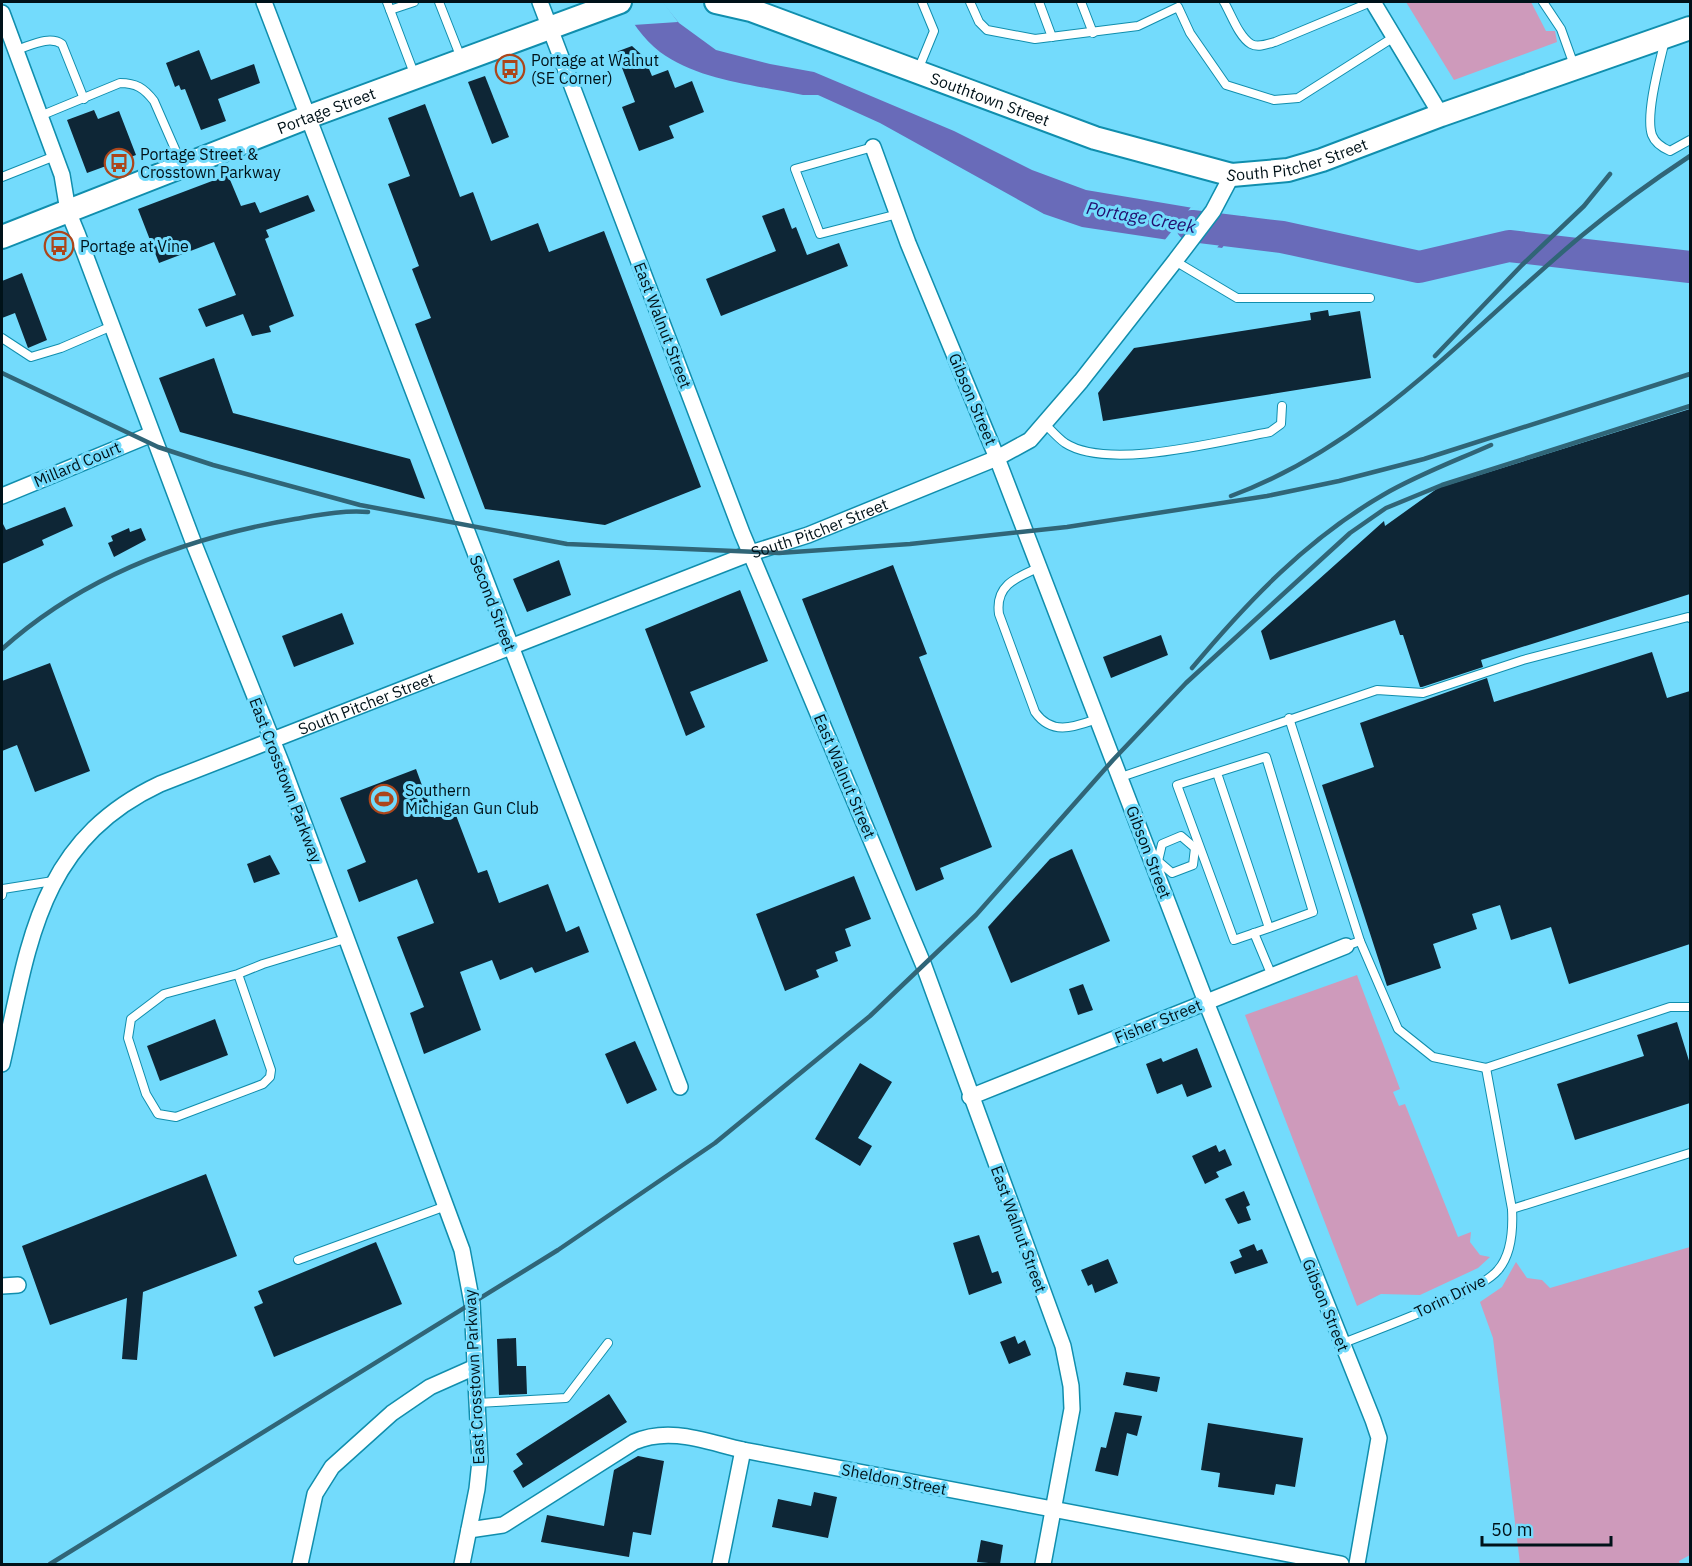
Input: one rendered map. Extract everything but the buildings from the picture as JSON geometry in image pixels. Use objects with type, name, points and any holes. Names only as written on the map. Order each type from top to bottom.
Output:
[{"type":"main road","name":"Portage Street","points":[[2,237],[308,117],[618,2]]},
{"type":"main road","name":"Southtown Street","points":[[716,2],[751,10],[1095,138],[1232,175]]},
{"type":"main road","name":"South Pitcher Street","points":[[1232,175],[1288,170],[1322,160],[1441,115],[1690,28]]},
{"type":"street","name":"Second Street","points":[[264,2],[680,1087]]},
{"type":"street","name":"East Walnut Street","points":[[540,2],[751,553],[924,966],[1069,1367],[1072,1409],[1043,1564]]},
{"type":"street","points":[[1372,2],[1441,115]]},
{"type":"street","name":"East Crosstown Parkway","points":[[2,13],[62,175],[69,211],[111,326],[272,739],[462,1250],[472,1304],[480,1461],[477,1489],[462,1564]]},
{"type":"street","name":"Gibson Street","points":[[873,147],[997,458],[1097,719],[1156,862],[1206,1002],[1379,1438],[1357,1564]]},
{"type":"street","name":"South Pitcher Street","points":[[2,1064],[38,914],[53,880],[73,850],[105,817],[157,785],[751,553],[808,535],[997,458],[1030,440],[1188,244],[1213,211],[1232,175]]},
{"type":"street","name":"Millard Court","points":[[2,495],[152,434]]},
{"type":"street","name":"Fisher Street","points":[[970,1096],[1353,943]]},
{"type":"street","points":[[2,1286],[18,1285]]},
{"type":"street","points":[[300,1564],[315,1494],[332,1467],[392,1413],[430,1387],[475,1367]]},
{"type":"street","name":"Sheldon Street","points":[[469,1530],[504,1525],[634,1442],[650,1435],[671,1434],[744,1450],[1341,1564]]},
{"type":"street","points":[[720,1564],[744,1450]]},
{"type":"lane","points":[[387,2],[415,77]]},
{"type":"lane","points":[[390,10],[414,2]]},
{"type":"lane","points":[[439,2],[461,59]]},
{"type":"lane","points":[[917,72],[934,31],[922,2]]},
{"type":"lane","points":[[970,2],[979,22],[987,30],[1035,39],[1138,26],[1178,4],[1190,33],[1226,85],[1274,100],[1298,98],[1394,37]]},
{"type":"lane","points":[[1039,2],[1052,38]]},
{"type":"lane","points":[[1081,2],[1093,33]]},
{"type":"lane","points":[[1224,2],[1242,34],[1251,44],[1259,46],[1372,2]]},
{"type":"lane","points":[[1542,2],[1561,29],[1575,69]]},
{"type":"lane","points":[[1665,38],[1653,97],[1652,135],[1661,147],[1670,151],[1690,140]]},
{"type":"lane","points":[[16,50],[48,40],[57,40],[62,44],[84,99]]},
{"type":"lane","points":[[40,116],[120,83],[134,83],[147,92],[154,101],[182,166]]},
{"type":"lane","points":[[873,147],[795,169],[820,234],[898,214]]},
{"type":"lane","points":[[2,177],[55,156]]},
{"type":"lane","points":[[1175,261],[1237,298],[1370,298]]},
{"type":"lane","points":[[2,339],[31,357],[61,348],[111,326]]},
{"type":"lane","points":[[1045,424],[1066,444],[1080,448],[1112,455],[1151,454],[1270,432],[1281,424],[1282,406]]},
{"type":"lane","points":[[1038,568],[1013,579],[1002,589],[997,603],[1035,712],[1042,722],[1052,727],[1069,728],[1097,719]]},
{"type":"lane","points":[[1121,777],[1289,718],[1377,690],[1423,693],[1523,660],[1690,618]]},
{"type":"lane","points":[[1289,718],[1353,943],[1398,1029],[1433,1057],[1486,1068],[1670,1007],[1690,1006]]},
{"type":"lane","points":[[1266,757],[1313,912],[1234,940],[1197,847],[1178,785],[1266,757]]},
{"type":"lane","points":[[1217,773],[1269,928]]},
{"type":"lane","points":[[1181,836],[1197,847],[1193,865],[1172,873],[1156,862],[1162,844],[1181,836]]},
{"type":"lane","points":[[2,890],[53,880]]},
{"type":"lane","points":[[1254,933],[1272,976]]},
{"type":"lane","points":[[238,974],[267,1056],[270,1077],[263,1084],[176,1118],[158,1114],[146,1094],[128,1038],[131,1019],[164,994],[238,974],[345,939]]},
{"type":"lane","name":"Torin Drive","points":[[1341,1344],[1452,1298],[1487,1279],[1498,1270],[1506,1258],[1513,1228],[1512,1209],[1486,1068]]},
{"type":"lane","points":[[1512,1209],[1690,1153]]},
{"type":"lane","points":[[298,1260],[446,1206]]},
{"type":"lane","points":[[477,1403],[566,1398],[608,1343]]},
{"type":"shaded area","points":[[1406,2],[1531,2],[1546,31],[1555,31],[1557,42],[1454,80]]},
{"type":"shaded area","points":[[1357,975],[1400,1089],[1393,1092],[1399,1106],[1405,1104],[1458,1237],[1471,1232],[1470,1242],[1480,1255],[1490,1257],[1478,1268],[1420,1295],[1381,1294],[1357,1306],[1245,1015]]},
{"type":"shaded area","points":[[1690,1247],[1690,1555],[1679,1561],[1680,1564],[1520,1564],[1493,1338],[1480,1302],[1502,1287],[1516,1262],[1527,1278],[1542,1280],[1550,1288]]},
{"type":"water","points":[[620,2],[662,2],[679,23],[716,50],[770,64],[814,72],[954,131],[1032,170],[1086,190],[1247,217],[1222,248],[1082,227],[1044,214],[880,123],[818,95],[803,95],[729,81],[692,70],[675,62],[648,41]]},
{"type":"pier","points":[[617,2],[663,2],[678,22],[633,25]]},
{"type":"pier","points":[[1191,207],[1243,215],[1216,249],[1164,241]]},
{"type":"waterway","name":"Portage Creek","points":[[1192,226],[1282,237],[1419,267],[1509,246],[1690,267]]},
{"type":"railway","points":[[1231,496],[1281,474],[1329,447],[1373,416],[1416,382],[1580,237],[1634,195],[1690,156]]},
{"type":"railway","points":[[1435,356],[1522,265],[1584,206],[1610,174]]},
{"type":"railway","points":[[2,373],[158,447],[213,465],[360,505],[567,544],[779,553],[910,544],[1067,527],[1267,496],[1339,481],[1424,459],[1690,374]]},
{"type":"railway","points":[[50,1564],[558,1250],[715,1143],[870,1016],[976,915],[1113,760],[1186,683],[1350,533],[1386,508],[1442,485],[1690,406]]},
{"type":"railway","points":[[1192,668],[1257,595],[1329,531],[1355,512],[1396,488],[1491,445]]},
{"type":"railway","points":[[2,649],[33,623],[67,600],[139,563],[177,549],[255,527],[322,514],[368,512]]},
{"type":"place","name":"Portage at Walnut (SE Corner)","points":[[510,69]]},
{"type":"place","name":"Portage Street & Crosstown Parkway","points":[[119,163]]},
{"type":"place","name":"Portage at Vine","points":[[59,246]]},
{"type":"place","name":"Southern Michigan Gun Club","points":[[384,799]]}]
